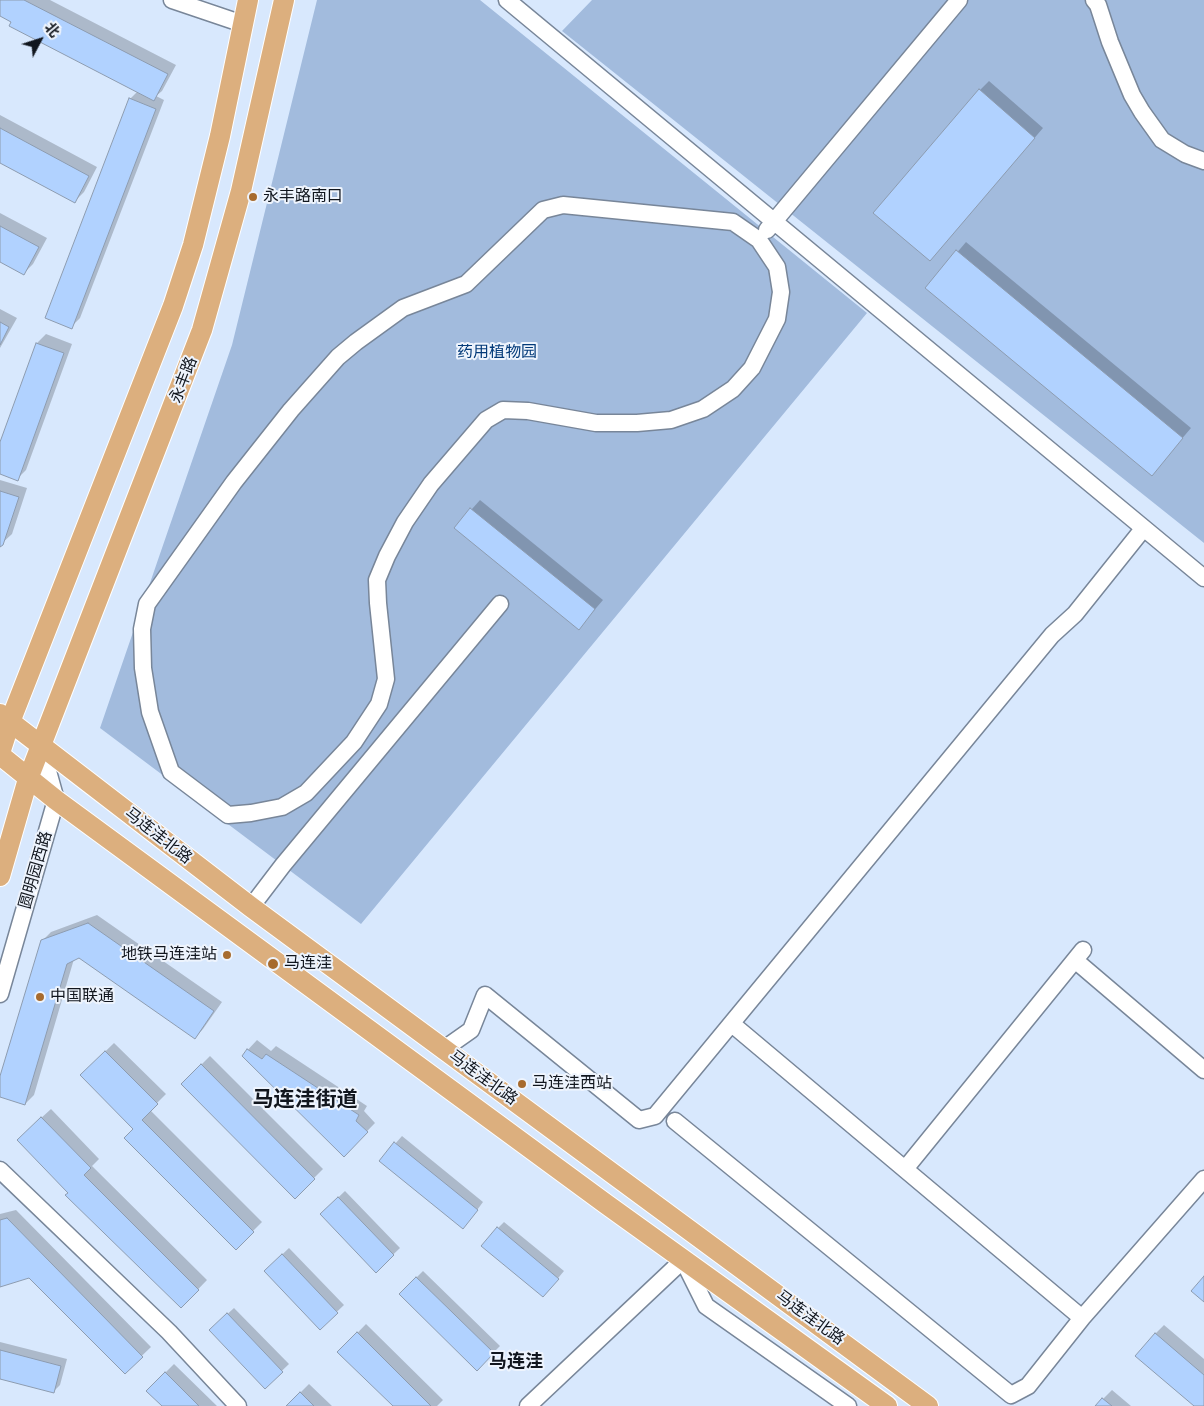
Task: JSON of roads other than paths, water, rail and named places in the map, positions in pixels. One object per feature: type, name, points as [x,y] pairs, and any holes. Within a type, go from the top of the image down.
[{"type":"main road","points":[[0,754],[3,721],[150,365],[190,254],[220,136],[248,0]]},
{"type":"main road","name":"永丰路","points":[[28,779],[202,330],[241,191],[284,0]]},
{"type":"main road","name":"马连洼北路","points":[[3,721],[41,746],[251,907],[928,1406]]},
{"type":"main road","name":"马连洼北路","points":[[0,754],[28,779],[56,800],[683,1260],[887,1406]]},
{"type":"main road","name":"圆明园西路","points":[[0,876],[28,779]]},
{"type":"street","points":[[172,0],[243,24]]},
{"type":"street","points":[[506,0],[1204,578]]},
{"type":"street","points":[[759,240],[959,0]]},
{"type":"street","points":[[1094,0],[1098,5],[1110,42],[1132,95],[1142,112],[1162,140],[1185,154],[1204,161]]},
{"type":"street","points":[[563,205],[733,222],[759,240],[777,267],[781,292],[777,319],[752,368],[733,389],[703,409],[671,420],[637,423],[596,422],[528,411],[503,410],[486,420],[431,484],[405,522],[377,580],[386,679],[379,704],[354,742],[306,793],[282,807],[252,814],[228,815],[171,772],[150,712],[142,668],[142,629],[147,604],[234,482],[291,410],[338,357],[403,308],[466,284],[543,210],[563,205]]},
{"type":"street","points":[[444,1049],[471,1030],[485,995],[639,1120],[655,1116],[1052,634],[1075,614],[1143,529]]},
{"type":"street","points":[[251,907],[283,865],[500,604]]},
{"type":"street","points":[[41,746],[56,800]]},
{"type":"street","name":"圆明园西路","points":[[0,994],[56,800]]},
{"type":"street","points":[[905,1169],[1079,955],[1204,1070]]},
{"type":"street","points":[[732,1024],[1082,1318]]},
{"type":"street","points":[[675,1121],[1011,1395],[1028,1386],[1082,1318],[1204,1179]]},
{"type":"street","points":[[0,1170],[170,1332],[238,1406]]},
{"type":"street","points":[[528,1406],[683,1260]]},
{"type":"street","name":"马连洼北路","points":[[683,1260],[706,1306],[848,1406]]},
{"type":"place","name":"永丰路南口","points":[[253,197]]},
{"type":"place","name":"地铁马连洼站","points":[[227,955]]},
{"type":"place","name":"马连洼","points":[[273,964]]},
{"type":"place","name":"中国联通","points":[[40,997]]},
{"type":"place","name":"马连洼西站","points":[[522,1084]]},
{"type":"district","name":"马连洼街道","points":[[305,1100]]},
{"type":"district","name":"马连洼","points":[[516,1362]]},
{"type":"park label","name":"药用植物园","points":[[497,353]]}]
